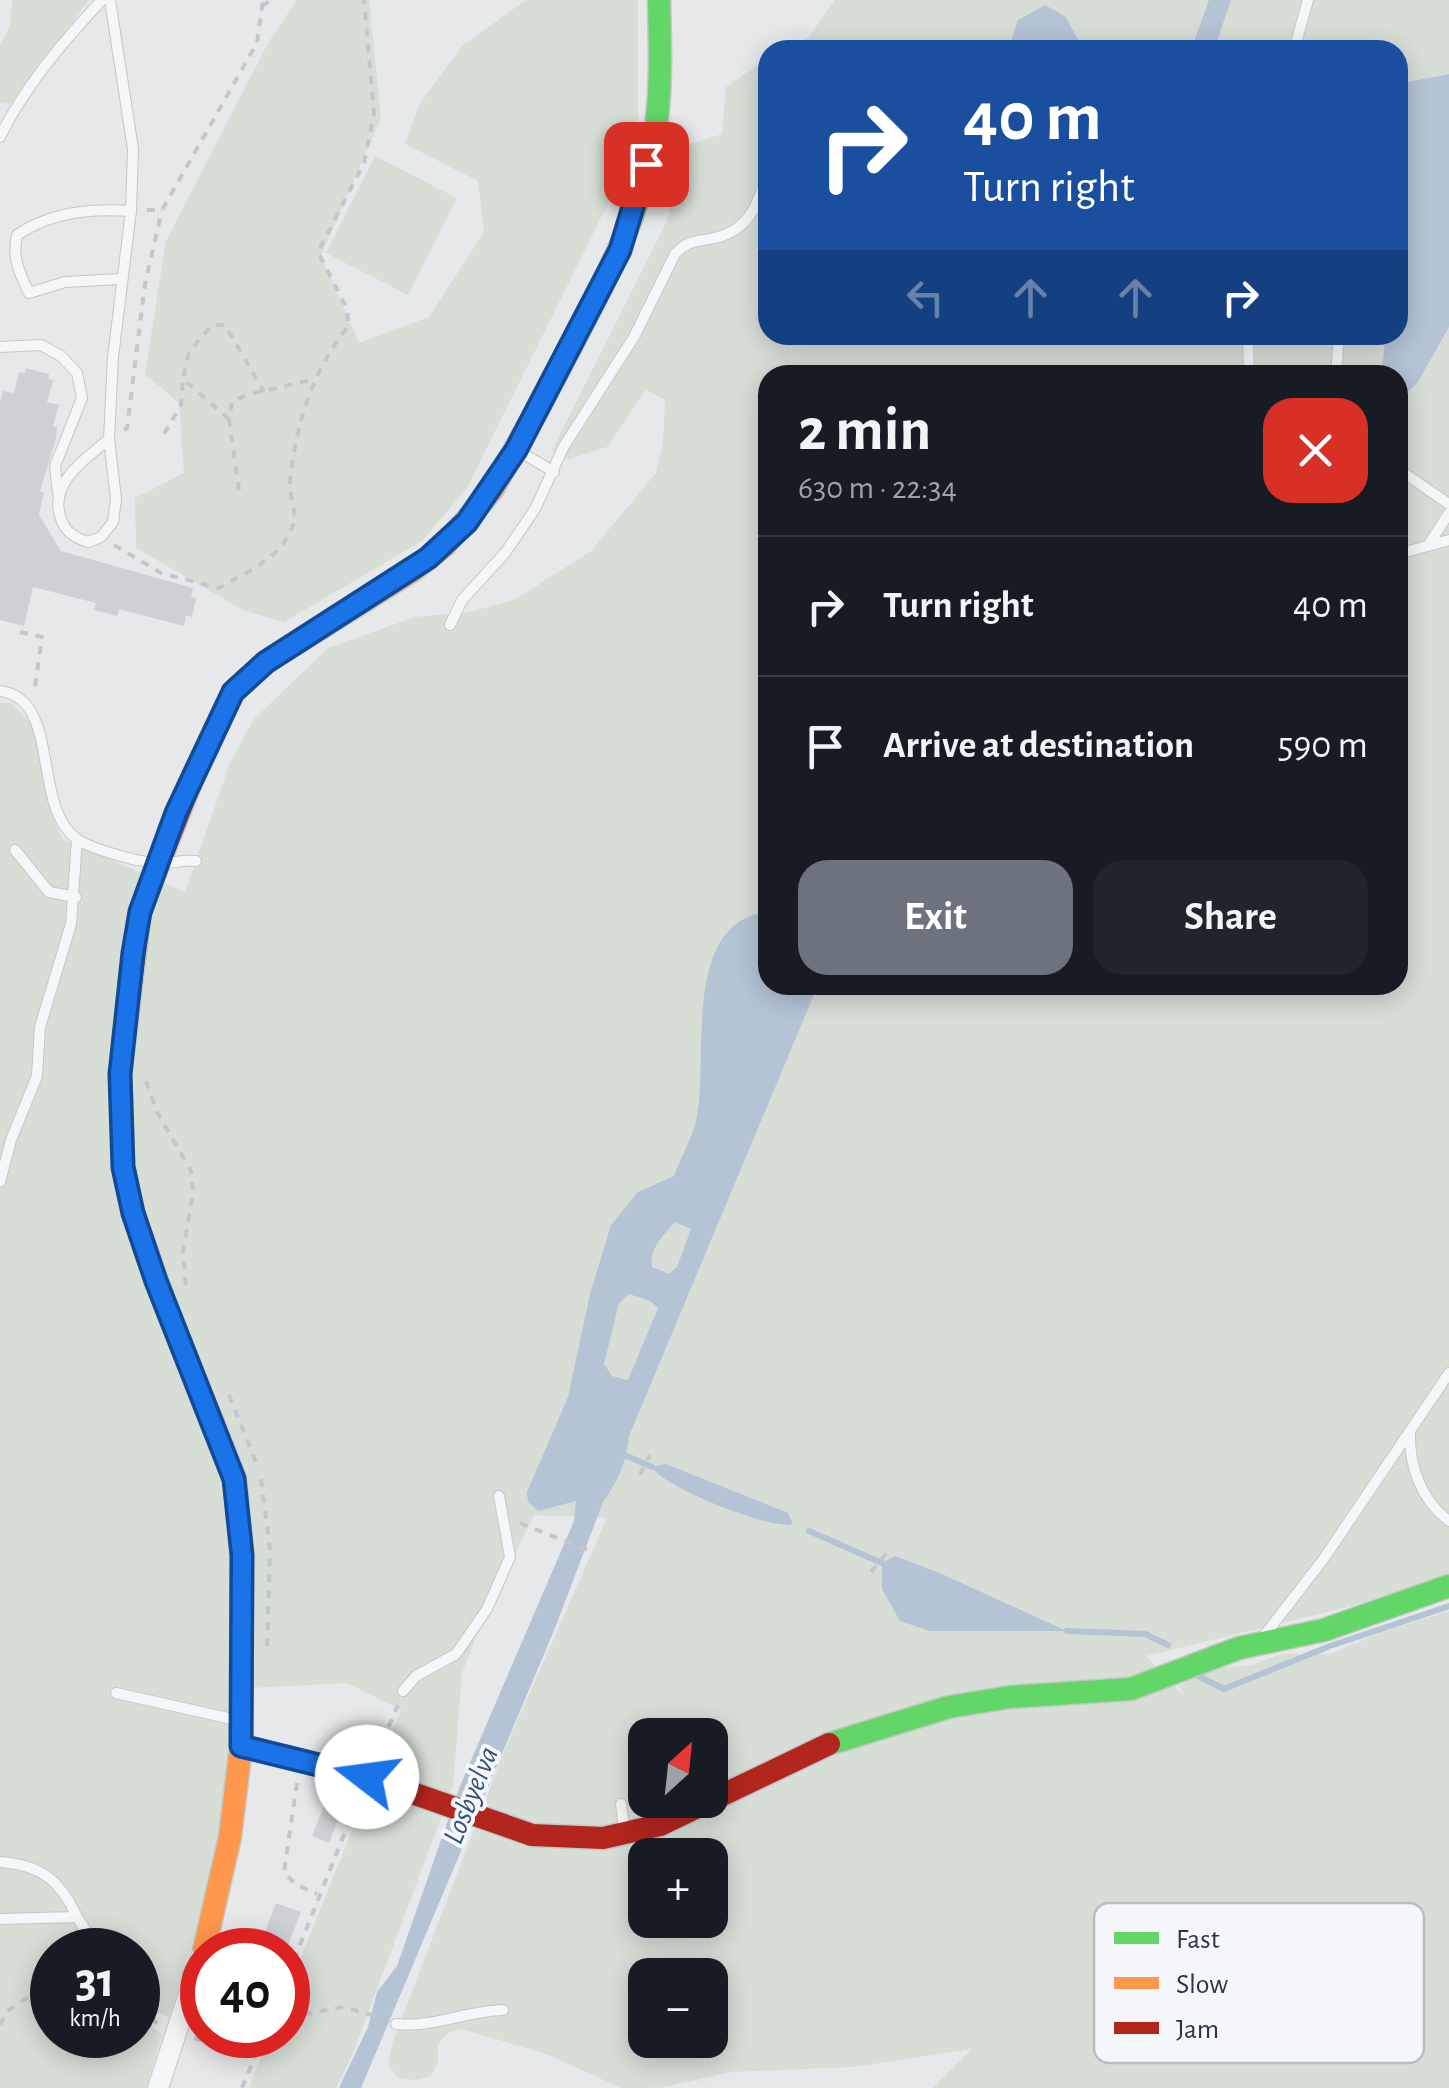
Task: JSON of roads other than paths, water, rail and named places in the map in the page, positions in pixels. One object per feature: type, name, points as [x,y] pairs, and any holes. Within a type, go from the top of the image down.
[{"type":"street","points":[[209,1928],[230,1837],[241,1746],[242,1555],[234,1479],[156,1281],[133,1213],[123,1167],[120,1074],[140,912],[176,813],[233,692],[266,662],[412,571],[445,545],[492,490],[516,450],[620,250],[654,139],[660,66],[658,0]]},
{"type":"street","points":[[241,1746],[367,1777],[532,1834],[559,1838],[625,1834],[660,1825],[790,1760],[950,1707],[1010,1697],[1131,1689],[1257,1644],[1324,1630],[1449,1586]]},
{"type":"street","points":[[158,2088],[180,2022]]},
{"type":"lane","points":[[0,138],[11,114],[75,28],[102,0]]},
{"type":"lane","points":[[0,348],[40,345],[61,356],[77,373],[82,398],[55,466],[58,512],[64,528],[76,539],[88,542],[102,537],[113,522],[116,499],[109,440],[131,211],[133,148],[110,0]]},
{"type":"lane","points":[[1297,40],[1308,0]]},
{"type":"lane","points":[[450,625],[462,600],[514,539],[554,472],[564,446],[634,336],[674,254],[684,244],[724,236],[746,223],[758,195]]},
{"type":"lane","points":[[122,279],[65,282],[29,292],[17,268],[14,250],[18,235],[35,222],[73,212],[131,211]]},
{"type":"lane","points":[[58,494],[68,474],[109,440]]},
{"type":"lane","points":[[516,450],[554,472]]},
{"type":"lane","points":[[1408,476],[1449,504]]},
{"type":"lane","points":[[1429,544],[1449,513]]},
{"type":"lane","points":[[1408,551],[1449,540]]},
{"type":"lane","points":[[0,691],[20,699],[35,714],[50,791],[67,829],[77,839],[158,863],[174,859],[196,861]]},
{"type":"lane","points":[[0,1182],[11,1140],[38,1076],[40,1027],[76,897],[77,839]]},
{"type":"lane","points":[[15,850],[48,892],[76,897]]},
{"type":"lane","points":[[1257,1644],[1315,1570],[1449,1373]]},
{"type":"lane","points":[[1410,1431],[1415,1474],[1427,1498],[1449,1521]]},
{"type":"lane","points":[[403,1691],[416,1676],[456,1654],[487,1609],[510,1556],[498,1496]]},
{"type":"lane","points":[[116,1693],[242,1721]]},
{"type":"lane","points":[[620,1804],[625,1834]]},
{"type":"lane","points":[[0,1862],[35,1867],[53,1878],[84,1928]]},
{"type":"lane","points":[[0,1919],[77,1916]]},
{"type":"lane","points":[[396,2024],[428,2024],[474,2011],[503,2010]]},
{"type":"water","points":[[1209,0],[1231,0],[1217,40],[1195,40]]},
{"type":"water","points":[[1045,5],[1066,17],[1078,40],[1011,40],[1018,20]]},
{"type":"water","points":[[1449,74],[1449,327],[1418,382],[1408,392],[1408,365],[1382,365],[1385,345],[1408,345],[1408,82]]},
{"type":"water","name":"Losbyelva","points":[[758,915],[758,995],[814,995],[629,1436],[621,1470],[603,1502],[555,1628],[361,2088],[339,2088],[368,2027],[377,1992],[397,1966],[460,1786],[574,1521],[576,1501],[538,1511],[528,1502],[527,1492],[568,1397],[590,1294],[611,1225],[638,1192],[674,1176],[693,1131],[699,1100],[704,1001],[709,969],[720,942],[739,922]],"holes":[[[675,1222],[691,1229],[677,1267],[669,1274],[652,1267],[658,1242]],[[629,1294],[658,1308],[628,1380],[612,1376],[604,1364],[619,1303]]]},
{"type":"water","points":[[666,1464],[788,1513],[793,1524],[764,1521],[696,1496],[652,1467]]},
{"type":"water","points":[[895,1556],[1067,1631],[930,1631],[900,1621],[882,1589],[882,1563]]},
{"type":"waterway","points":[[627,1456],[652,1467]]},
{"type":"waterway","points":[[809,1531],[882,1563]]},
{"type":"waterway","points":[[1194,1674],[1224,1689],[1330,1646],[1449,1606]]},
{"type":"waterway","points":[[1067,1631],[1145,1634],[1168,1645]]}]
